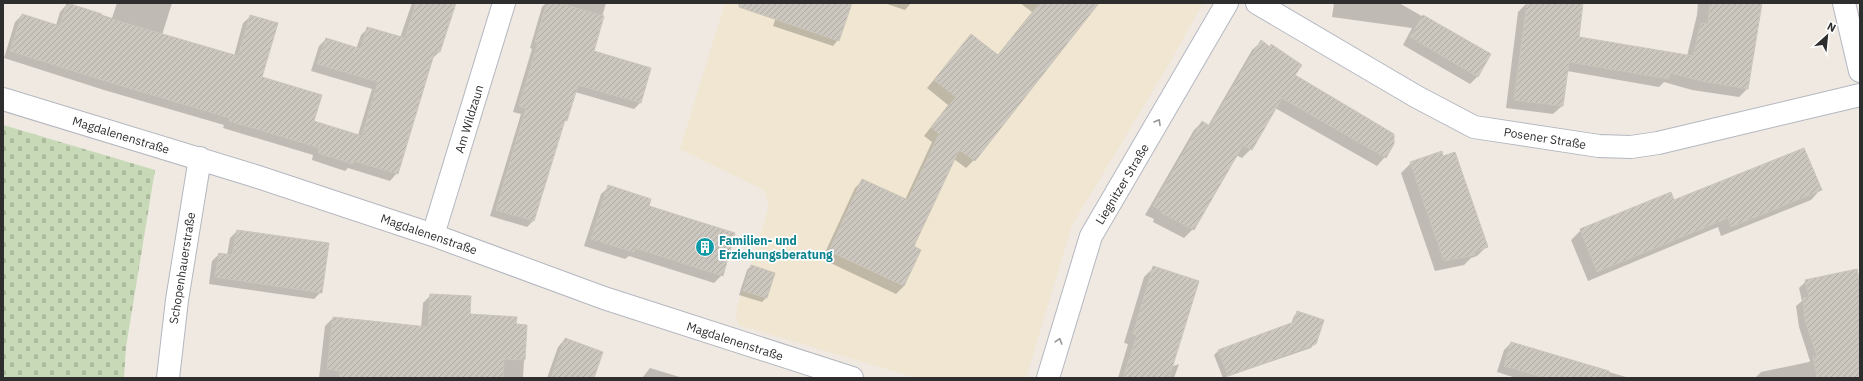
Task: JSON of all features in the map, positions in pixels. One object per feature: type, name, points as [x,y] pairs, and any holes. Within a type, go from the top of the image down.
[{"type":"street","name":"Am Wildzaun","points":[[433,235],[504,3]]},
{"type":"street","name":"Liegnitzer Straße","points":[[1048,378],[1091,236],[1226,3]]},
{"type":"street","name":"Posener Straße","points":[[1258,3],[1417,97],[1474,127],[1599,146],[1631,147],[1658,144],[1860,95]]},
{"type":"street","points":[[1844,3],[1860,71]]},
{"type":"street","name":"Magdalenenstraße","points":[[3,99],[200,158],[433,235],[809,372],[852,378]]},
{"type":"street","name":"Schopenhauerstraße","points":[[168,378],[177,300],[200,158]]},
{"type":"shaded area","points":[[725,3],[1203,3],[1169,64],[1072,225],[1026,378],[916,378],[739,325],[736,314],[737,307],[769,207],[765,191],[680,149]]},
{"type":"green space","points":[[3,125],[155,170],[126,347],[124,378],[3,378]]},
{"type":"building","points":[[67,3],[102,14],[101,16],[238,56],[250,15],[278,23],[262,77],[322,95],[314,121],[362,136],[378,82],[317,64],[326,38],[361,49],[367,27],[405,38],[416,3],[456,3],[440,52],[435,51],[398,174],[354,161],[353,164],[318,153],[320,148],[229,121],[230,118],[10,51],[22,14],[60,26]]},
{"type":"building","points":[[547,3],[560,3],[604,16],[594,51],[651,68],[641,103],[578,85],[567,121],[565,120],[534,221],[496,210],[526,108],[519,106],[538,43],[535,42]]},
{"type":"building","points":[[739,3],[852,3],[839,41],[739,7]]},
{"type":"building","points":[[1040,3],[1099,3],[975,161],[959,150],[914,246],[921,250],[904,286],[829,251],[862,179],[908,200],[939,134],[931,127],[956,97],[934,80],[971,34],[998,55]]},
{"type":"building","points":[[1527,3],[1583,3],[1579,37],[1693,56],[1701,23],[1708,24],[1710,3],[1762,3],[1748,89],[1701,81],[1670,73],[1669,79],[1569,62],[1563,106],[1514,100]]},
{"type":"building","points":[[1423,15],[1491,54],[1478,77],[1410,37]]},
{"type":"building","points":[[1261,40],[1270,47],[1271,44],[1302,65],[1295,75],[1394,134],[1394,144],[1386,158],[1282,98],[1252,150],[1243,145],[1194,230],[1161,213],[1162,211],[1153,206],[1202,121],[1210,126]]},
{"type":"building","points":[[1804,148],[1822,190],[1731,227],[1728,218],[1597,272],[1580,229],[1671,192],[1674,200]]},
{"type":"building","points":[[1442,151],[1443,156],[1455,152],[1488,247],[1474,252],[1475,255],[1444,261],[1410,162]]},
{"type":"building","points":[[608,185],[651,199],[649,206],[735,233],[723,276],[635,248],[634,252],[591,239]]},
{"type":"building","points":[[237,230],[329,243],[322,293],[215,277],[219,253],[232,255]]},
{"type":"building","points":[[751,265],[775,273],[767,298],[743,291]]},
{"type":"building","points":[[1153,266],[1199,281],[1169,378],[1123,378],[1137,335],[1133,334]]},
{"type":"building","points":[[1857,269],[1860,285],[1860,378],[1817,378],[1813,356],[1817,356],[1805,320],[1803,298],[1809,297],[1805,280]]},
{"type":"building","points":[[430,294],[471,296],[470,314],[517,317],[516,324],[527,325],[525,360],[504,359],[503,378],[339,378],[340,371],[327,369],[333,317],[428,327]]},
{"type":"building","points":[[1297,311],[1324,320],[1316,344],[1228,376],[1218,350],[1294,322]]},
{"type":"building","points":[[565,338],[603,352],[594,378],[551,378]]},
{"type":"building","points":[[1511,342],[1609,371],[1609,378],[1546,378],[1504,366]]},
{"type":"place","name":"Familien- und Erziehungsberatung","points":[[705,247]]}]
